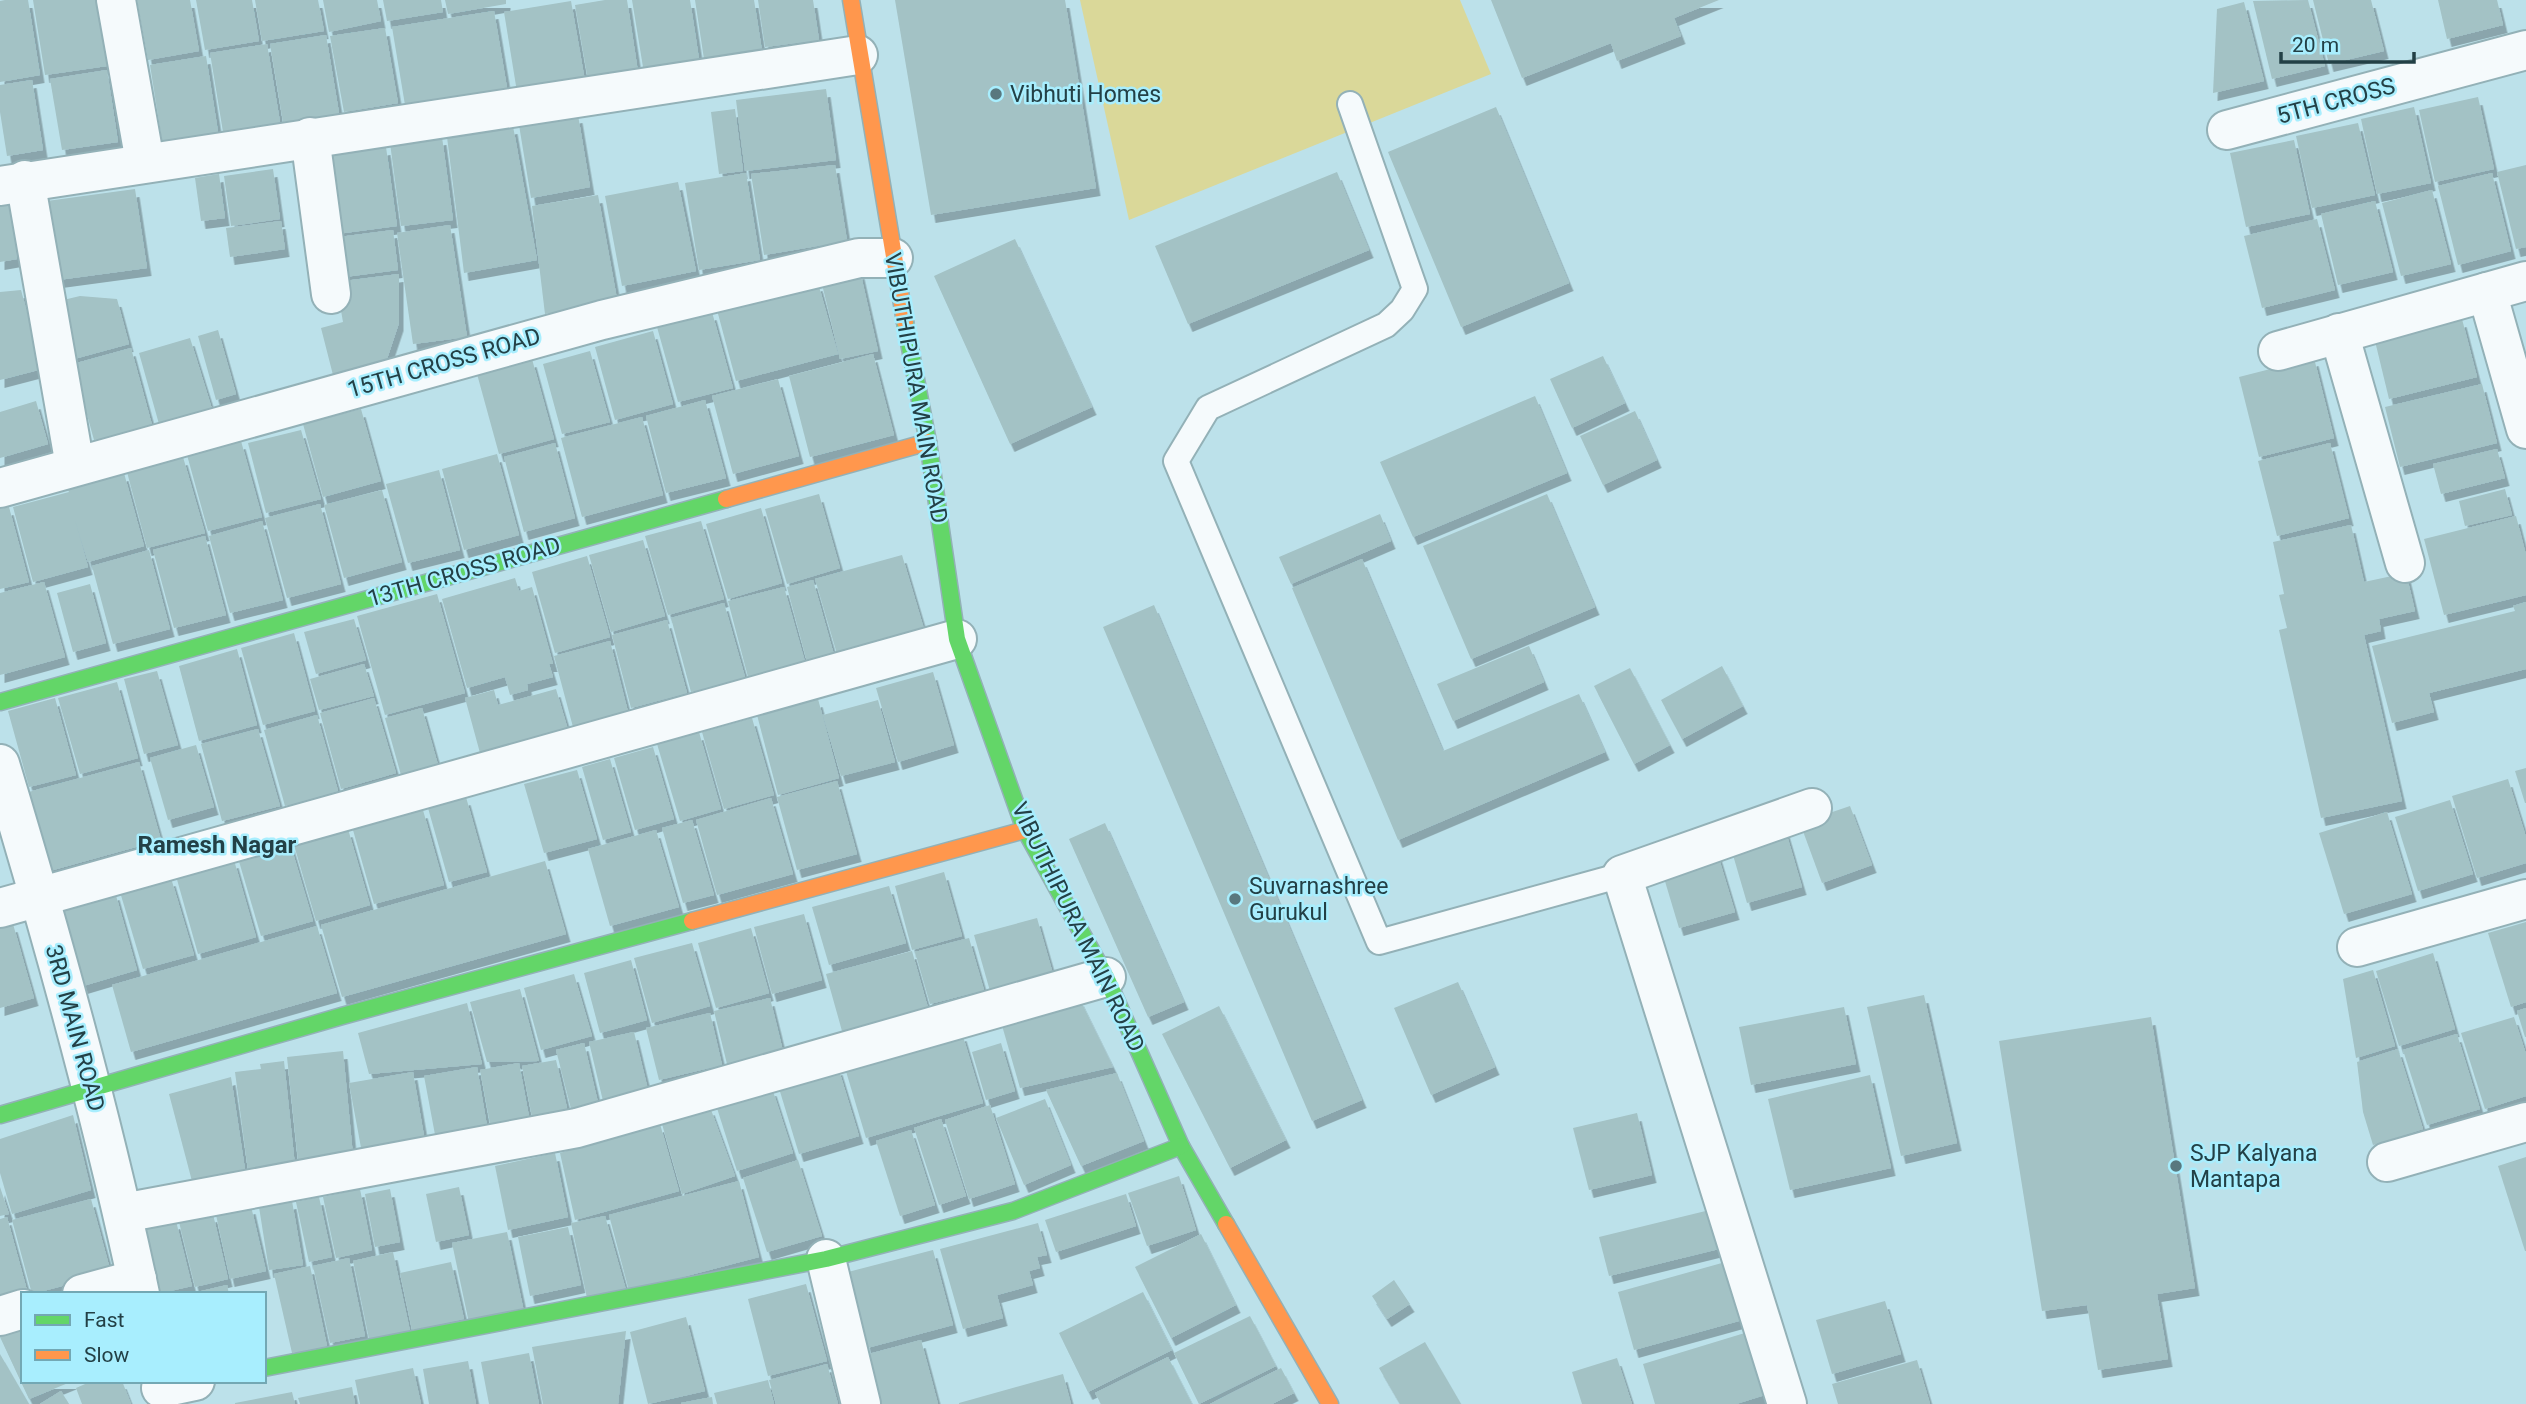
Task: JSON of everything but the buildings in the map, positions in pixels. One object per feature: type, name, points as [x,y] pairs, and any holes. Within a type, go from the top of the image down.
[{"type":"street","points":[[116,0],[145,162]]},
{"type":"street","name":"VIBUTHIPURA MAIN ROAD","points":[[850,0],[893,258],[928,442],[957,639],[1026,830],[1106,977],[1181,1146],[1329,1404]]},
{"type":"street","name":"5TH CROSS","points":[[2227,130],[2526,50]]},
{"type":"street","points":[[75,466],[13,183],[858,55]]},
{"type":"street","points":[[310,137],[331,294]]},
{"type":"street","name":"15TH CROSS ROAD","points":[[0,488],[601,320],[859,258],[893,258]]},
{"type":"street","points":[[2278,351],[2526,281]]},
{"type":"street","points":[[2487,292],[2526,429]]},
{"type":"street","points":[[2339,333],[2405,563]]},
{"type":"street","name":"13TH CROSS ROAD","points":[[0,702],[928,442]]},
{"type":"street","points":[[0,908],[957,639]]},
{"type":"street","name":"3RD MAIN ROAD","points":[[0,764],[40,897],[91,1088],[139,1287]]},
{"type":"street","points":[[1787,1404],[1622,875],[1812,808]]},
{"type":"street","points":[[0,1115],[1026,830]]},
{"type":"street","points":[[2357,947],[2526,899]]},
{"type":"street","points":[[123,1213],[577,1128],[1106,977]]},
{"type":"street","points":[[2387,1162],[2526,1122]]},
{"type":"street","points":[[266,1368],[826,1259],[1013,1211],[1181,1146]]},
{"type":"street","points":[[826,1259],[861,1404]]},
{"type":"street","points":[[98,1292],[139,1287]]},
{"type":"street","points":[[0,1316],[21,1310]]},
{"type":"lane","points":[[1350,104],[1415,289],[1402,310],[1386,325],[1208,408],[1176,461],[1379,942],[1622,875]]},
{"type":"shaded area","points":[[1080,0],[1460,0],[1491,74],[1129,220]]},
{"type":"traffic: fast","points":[[905,322],[928,442],[957,639],[1025,830],[1106,977],[1181,1146],[1226,1224]]},
{"type":"traffic: fast","points":[[0,702],[726,499]]},
{"type":"traffic: fast","points":[[0,1115],[342,1016],[692,921]]},
{"type":"traffic: fast","points":[[266,1368],[826,1259],[1013,1211],[1181,1146]]},
{"type":"traffic: slow","points":[[851,0],[905,322]]},
{"type":"traffic: slow","points":[[726,499],[928,442]]},
{"type":"traffic: slow","points":[[692,921],[1025,830]]},
{"type":"traffic: slow","points":[[1226,1224],[1330,1404]]},
{"type":"place","name":"Vibhuti Homes","points":[[996,94]]},
{"type":"place","name":"Suvarnashree Gurukul","points":[[1235,899]]},
{"type":"place","name":"SJP Kalyana Mantapa","points":[[2176,1166]]},
{"type":"district","name":"Ramesh Nagar","points":[[217,845]]}]
